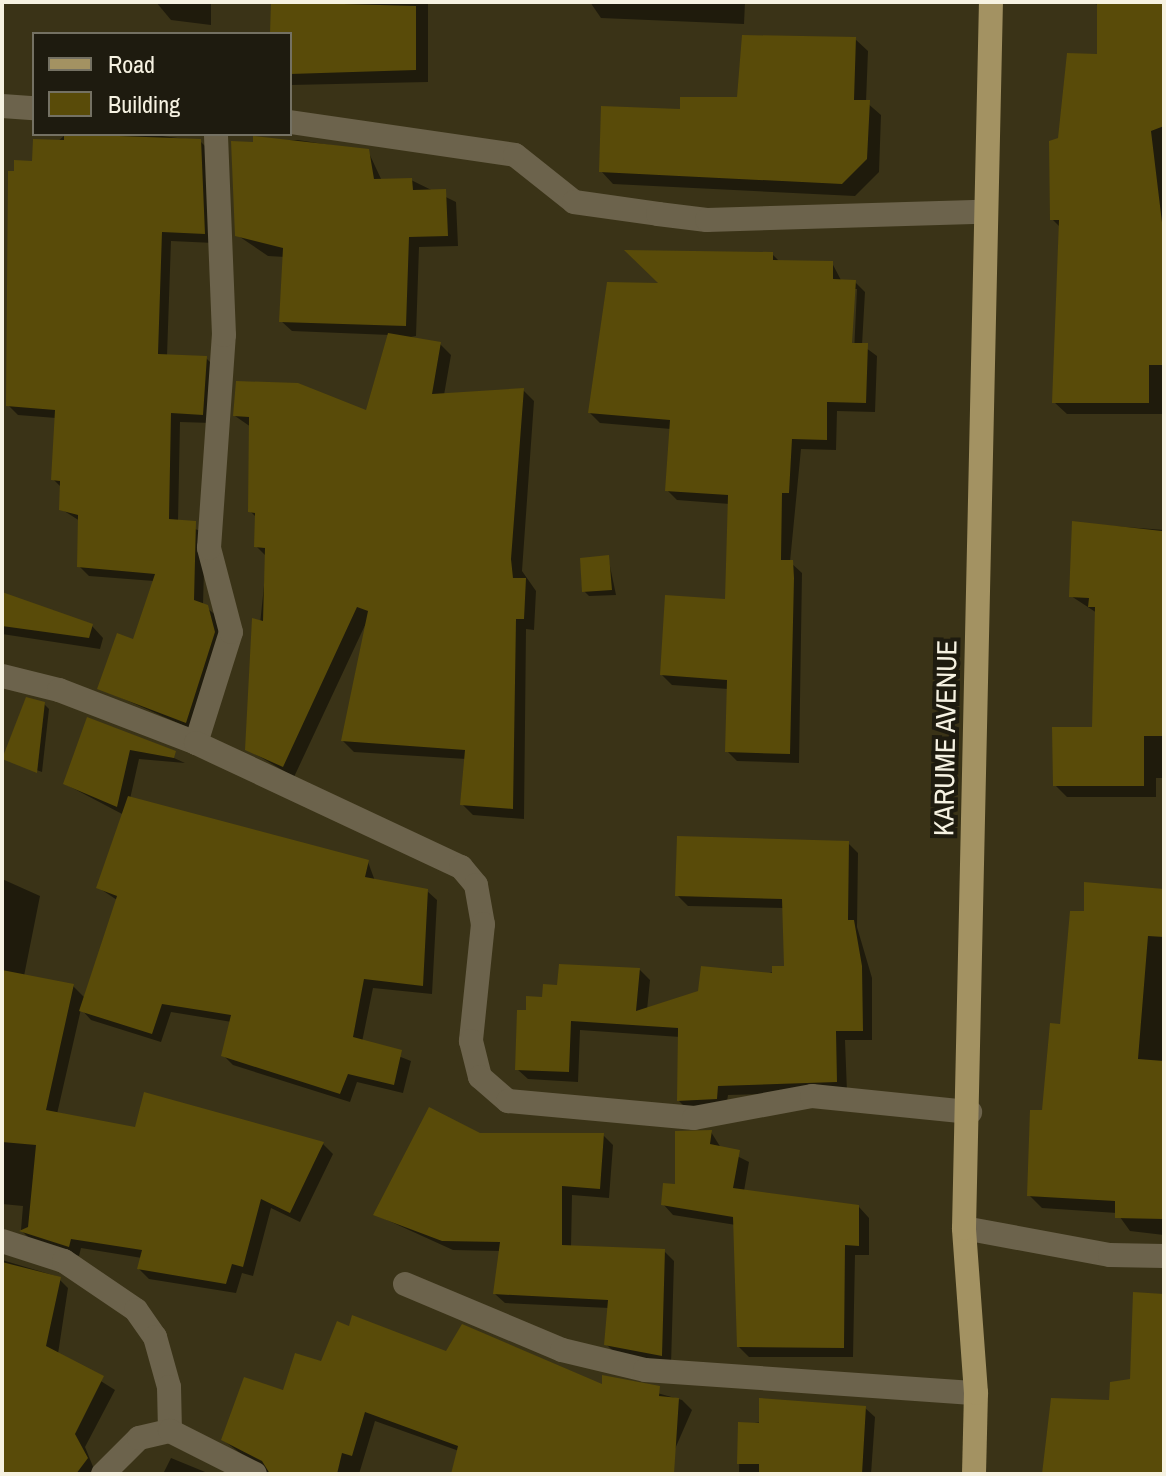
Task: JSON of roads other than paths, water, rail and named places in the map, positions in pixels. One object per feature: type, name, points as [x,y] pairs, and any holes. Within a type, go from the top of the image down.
[{"type":"main road","name":"KARUME AVENUE","points":[[974,1474],[976,1393],[964,1228],[970,1112],[982,212],[991,2]]},
{"type":"street","points":[[2,106],[32,108]]},
{"type":"street","points":[[292,122],[515,155],[574,202],[658,214],[707,220],[982,212]]},
{"type":"street","points":[[196,743],[231,632],[209,548],[224,335],[216,136]]},
{"type":"street","points":[[2,676],[59,690],[196,743],[461,867],[476,885],[483,924],[471,1041],[480,1077],[508,1101],[694,1118],[812,1096],[970,1112]]},
{"type":"street","points":[[964,1228],[1110,1255],[1164,1256]]},
{"type":"street","points":[[2,1241],[64,1261],[136,1310],[155,1337],[169,1387],[170,1431]]},
{"type":"street","points":[[405,1284],[562,1350],[645,1370],[976,1393]]},
{"type":"street","points":[[103,1474],[139,1438],[170,1431],[255,1474]]}]
